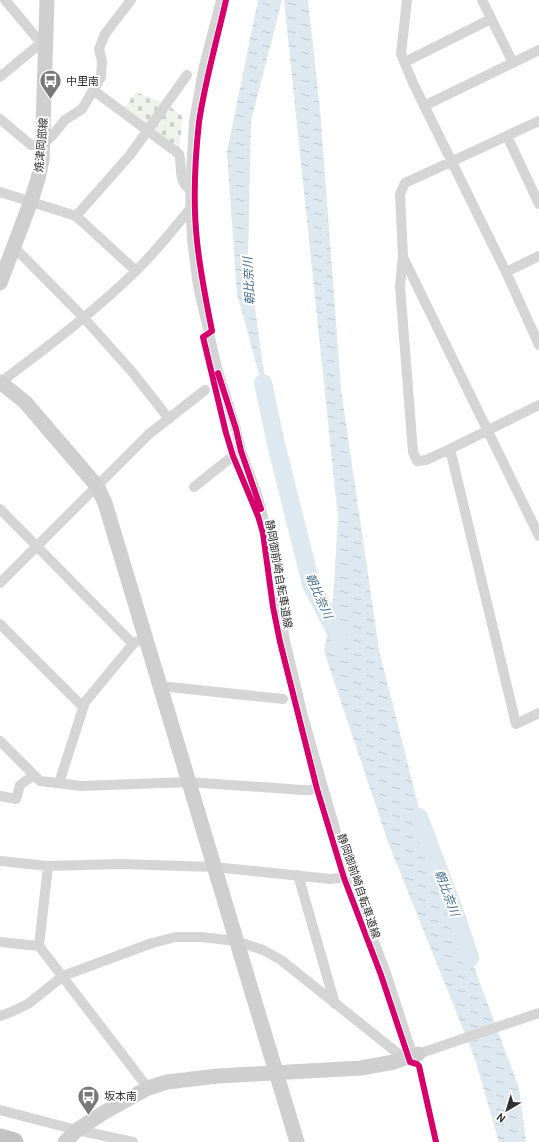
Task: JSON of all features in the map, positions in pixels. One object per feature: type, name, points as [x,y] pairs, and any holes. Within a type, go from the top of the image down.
[{"type":"highway","points":[[0,1138],[14,1142]]},
{"type":"street","points":[[0,77],[44,43],[5,0]]},
{"type":"street","name":"焼津岡部線","points":[[0,283],[14,247],[41,166],[43,144],[44,43],[48,0]]},
{"type":"street","points":[[0,119],[31,144],[43,144],[65,120],[82,109],[101,76],[102,61],[99,49],[105,34],[131,0]]},
{"type":"street","points":[[221,0],[203,70],[194,121],[190,209],[196,271],[216,368],[236,429],[241,451],[263,515],[285,641],[303,716],[349,876],[386,974],[412,1057]]},
{"type":"street","points":[[407,0],[401,48],[401,54],[404,62],[424,106],[506,272],[539,345]]},
{"type":"street","points":[[482,0],[513,63]]},
{"type":"street","points":[[404,62],[491,19]]},
{"type":"street","points":[[424,106],[539,50]]},
{"type":"street","points":[[76,216],[130,155],[187,75]]},
{"type":"street","points":[[93,90],[179,154],[182,180],[184,185],[190,190]]},
{"type":"street","points":[[539,121],[405,183],[400,194],[403,256],[400,286],[413,452],[417,461],[426,460],[450,449],[539,405]]},
{"type":"street","points":[[507,136],[539,204]]},
{"type":"street","points":[[0,192],[76,216],[136,271]]},
{"type":"street","points":[[190,209],[136,271],[84,318],[1,382],[25,402],[97,486],[105,503],[139,641],[160,686],[297,1142]]},
{"type":"street","points":[[14,247],[84,318],[133,373],[169,419]]},
{"type":"street","points":[[403,256],[539,536]]},
{"type":"street","points":[[506,272],[539,256]]},
{"type":"street","points":[[0,583],[149,434],[205,390]]},
{"type":"street","points":[[450,449],[516,724],[539,713]]},
{"type":"street","points":[[194,487],[241,451]]},
{"type":"street","points":[[0,509],[37,547],[139,641]]},
{"type":"street","points":[[0,624],[83,708]]},
{"type":"street","points":[[59,783],[85,702],[139,641]]},
{"type":"street","points":[[160,686],[283,699]]},
{"type":"street","points":[[0,741],[40,781],[82,786],[188,782],[303,790],[323,787]]},
{"type":"street","points":[[0,796],[16,799],[20,785],[34,775]]},
{"type":"street","points":[[0,861],[48,866],[120,864],[214,867],[330,879],[349,876]]},
{"type":"street","points":[[48,866],[39,946],[148,1088]]},
{"type":"street","points":[[298,875],[336,1004]]},
{"type":"street","points":[[0,1016],[28,1004],[63,976],[152,943],[176,937],[200,937],[236,942],[262,950],[281,960],[336,1004],[412,1057]]},
{"type":"street","points":[[0,942],[39,946]]},
{"type":"street","points":[[65,1142],[77,1130],[103,1113],[148,1088],[166,1082],[378,1066],[412,1057],[538,1013]]},
{"type":"street","points":[[0,1110],[77,1130],[133,1142]]},
{"type":"green space","points":[[136,92],[163,103],[147,125],[124,108]]},
{"type":"green space","points":[[169,106],[183,117],[179,150],[152,130]]},
{"type":"water","points":[[258,0],[282,0],[251,121],[248,256],[269,410],[237,294],[227,152]]},
{"type":"water","points":[[284,0],[308,0],[320,109],[341,389],[379,650],[427,840],[519,1088],[526,1142],[499,1142],[475,1059],[388,842],[324,651],[333,600],[338,518]]},
{"type":"waterway","name":"朝比奈川","points":[[263,383],[276,444],[311,584],[340,640]]},
{"type":"waterway","name":"朝比奈川","points":[[419,817],[458,921],[470,958]]},
{"type":"cycle path","name":"静岡御前崎自転車道線","points":[[226,0],[204,91],[196,151],[195,197],[197,241],[201,275],[212,331],[203,337],[233,456],[258,516],[263,533],[273,607],[280,642],[317,789],[344,878],[381,975],[410,1062],[419,1066],[436,1142]]},
{"type":"cycle path","points":[[218,373],[236,429],[241,451],[261,509]]},
{"type":"place","name":"中里南","points":[[50,100]]},
{"type":"place","name":"坂本南","points":[[88,1116]]}]
